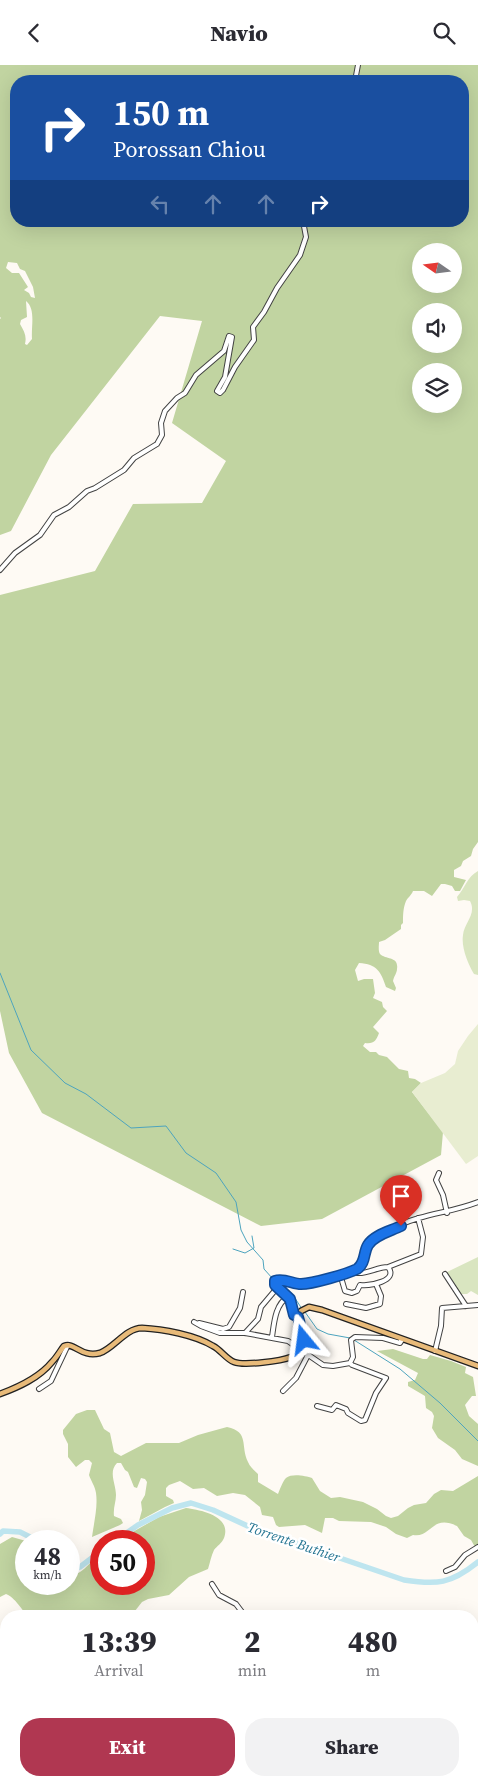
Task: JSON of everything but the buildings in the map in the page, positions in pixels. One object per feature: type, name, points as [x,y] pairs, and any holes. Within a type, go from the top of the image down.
[{"type":"main road","points":[[0,1394],[16,1388],[42,1372],[64,1346],[68,1345],[84,1354],[103,1352],[132,1331],[142,1328],[198,1339],[214,1346],[232,1361],[240,1363],[285,1359],[300,1349],[304,1340],[298,1317],[304,1309],[313,1307],[478,1366]]},
{"type":"street","points":[[0,571],[15,553],[40,535],[54,515],[72,504],[87,491],[95,489],[124,470],[134,458],[156,444],[162,435],[161,423],[165,411],[177,398],[185,393],[196,375],[224,351],[229,336],[232,337],[228,365],[225,377],[218,391],[220,393],[223,391],[235,367],[254,340],[253,327],[300,255],[306,237],[304,227]]},
{"type":"street","points":[[439,1173],[436,1181],[443,1195],[447,1213]]},
{"type":"street","points":[[298,1317],[294,1315],[292,1302],[274,1284],[277,1279],[306,1284],[355,1270],[362,1264],[367,1247],[371,1241],[383,1234],[419,1218],[447,1213],[478,1202]]},
{"type":"street","points":[[355,1270],[357,1273],[362,1274],[377,1267],[388,1267],[421,1254],[424,1237],[419,1218]]},
{"type":"street","points":[[340,1274],[345,1291],[352,1293],[357,1291],[360,1285],[376,1283],[389,1278],[391,1270],[388,1267]]},
{"type":"street","points":[[445,1274],[466,1306]]},
{"type":"street","points":[[346,1304],[366,1308],[380,1304],[381,1296],[376,1283]]},
{"type":"street","points":[[245,1333],[258,1319],[262,1307],[277,1288]]},
{"type":"street","points":[[243,1292],[240,1308],[229,1327],[223,1329],[194,1322],[217,1333],[245,1333],[288,1341],[320,1363],[329,1366],[350,1363],[386,1378],[376,1393],[365,1419],[361,1421],[348,1413],[346,1409],[336,1405],[332,1410],[317,1406]]},
{"type":"street","points":[[272,1337],[279,1307],[282,1300],[288,1297]]},
{"type":"street","points":[[435,1351],[441,1326],[442,1308],[478,1305]]},
{"type":"street","points":[[350,1363],[353,1359],[352,1339],[382,1338],[400,1343],[402,1340]]},
{"type":"street","points":[[39,1389],[51,1381],[68,1345]]},
{"type":"street","points":[[283,1391],[296,1378],[308,1355]]},
{"type":"street","points":[[446,1571],[455,1567],[465,1555],[478,1547]]},
{"type":"street","points":[[212,1584],[219,1595],[236,1604],[240,1610]]},
{"type":"green space","points":[[0,65],[478,65],[478,842],[471,856],[454,870],[454,877],[466,880],[460,891],[455,891],[452,886],[441,884],[432,896],[424,891],[413,891],[405,904],[401,929],[379,942],[380,954],[394,960],[397,965],[397,972],[393,981],[396,988],[395,991],[386,987],[380,973],[374,967],[359,963],[355,970],[358,981],[373,979],[375,993],[373,998],[382,1002],[383,1007],[387,1011],[373,1027],[379,1033],[376,1040],[371,1043],[365,1043],[363,1046],[370,1052],[376,1052],[387,1057],[399,1069],[408,1071],[409,1078],[421,1083],[412,1092],[443,1132],[441,1155],[322,1219],[261,1226],[42,1113],[9,1053],[0,1011],[0,595],[95,571],[133,504],[202,503],[226,461],[172,423],[202,321],[160,316],[51,455],[11,531],[0,535]],"holes":[[[8,262],[17,263],[20,269],[25,271],[33,287],[35,298],[31,297],[24,290],[28,287],[19,273],[12,273],[6,268]],[[26,301],[29,304],[32,318],[32,339],[27,345],[25,344],[24,331],[20,324],[21,320],[27,317]]]},
{"type":"green space","points":[[478,871],[478,975],[474,974],[472,970],[463,945],[464,931],[472,906],[470,901],[458,901],[457,897],[469,879]]},
{"type":"green space","points":[[478,1024],[478,1156],[466,1164],[412,1092],[421,1083],[445,1073],[455,1064],[458,1051]]},
{"type":"green space","points":[[478,1257],[478,1295],[471,1291],[467,1294],[459,1294],[447,1272]]},
{"type":"green space","points":[[393,1349],[423,1359],[427,1359],[430,1355],[466,1367],[465,1373],[473,1377],[476,1396],[472,1396],[465,1405],[469,1416],[478,1424],[478,1466],[462,1459],[455,1450],[438,1438],[432,1428],[434,1416],[426,1408],[425,1396],[408,1386],[408,1382],[415,1380],[418,1373],[377,1351]]},
{"type":"green space","points":[[87,1410],[95,1410],[104,1429],[110,1433],[114,1452],[121,1456],[146,1443],[179,1443],[198,1435],[227,1427],[234,1429],[242,1436],[246,1456],[250,1466],[258,1474],[258,1482],[278,1494],[286,1478],[289,1476],[306,1476],[312,1478],[320,1491],[331,1498],[340,1497],[363,1502],[391,1518],[398,1516],[414,1505],[426,1503],[434,1494],[441,1490],[453,1491],[478,1476],[478,1545],[475,1547],[471,1540],[464,1536],[457,1526],[448,1523],[437,1524],[424,1533],[407,1538],[396,1534],[386,1527],[371,1522],[339,1521],[333,1518],[325,1518],[322,1533],[305,1525],[279,1527],[276,1525],[273,1517],[262,1515],[260,1507],[245,1495],[233,1493],[217,1496],[204,1488],[193,1489],[180,1481],[166,1488],[166,1496],[173,1500],[174,1503],[139,1521],[142,1510],[141,1502],[145,1495],[147,1482],[141,1478],[137,1488],[134,1487],[128,1472],[121,1463],[117,1463],[113,1470],[116,1491],[114,1516],[121,1519],[123,1523],[108,1530],[93,1530],[96,1498],[89,1475],[92,1463],[89,1460],[85,1460],[76,1467],[68,1457],[68,1444],[63,1434],[63,1430],[76,1414]]},
{"type":"green space","points":[[186,1508],[214,1515],[224,1524],[225,1530],[224,1538],[214,1550],[208,1569],[189,1577],[169,1595],[142,1602],[136,1610],[23,1610],[10,1596],[6,1594],[0,1597],[0,1544],[12,1537],[15,1538],[15,1595],[80,1595],[80,1572],[90,1563],[90,1595],[155,1595],[155,1530],[136,1530],[159,1517]]},
{"type":"waterway","points":[[0,973],[31,1050],[65,1083],[86,1094],[131,1128],[166,1126],[186,1153],[216,1173],[236,1202],[241,1230],[247,1242],[263,1260],[264,1269],[273,1279]]},
{"type":"waterway","points":[[233,1249],[245,1253],[254,1248],[252,1236]]},
{"type":"waterway","points":[[277,1283],[293,1295],[302,1309]]},
{"type":"waterway","points":[[305,1312],[317,1329],[328,1334],[350,1338]]},
{"type":"waterway","points":[[354,1340],[400,1369],[440,1403],[478,1441]]},
{"type":"waterway","name":"Torrente Buthier","points":[[131,1530],[172,1508],[191,1503],[213,1510],[252,1528],[404,1580],[443,1581],[460,1575],[478,1562]]},
{"type":"waterway","name":"Torrente Buthier","points":[[0,1534],[3,1531],[15,1532]]},
{"type":"waterway","name":"Torrente Buthier","points":[[80,1567],[90,1559]]},
{"type":"route","points":[[304,1340],[298,1317],[294,1315],[292,1302],[277,1288],[274,1284],[275,1281],[280,1279],[300,1284],[309,1283],[355,1270],[362,1264],[368,1244],[371,1241],[401,1226]]}]
